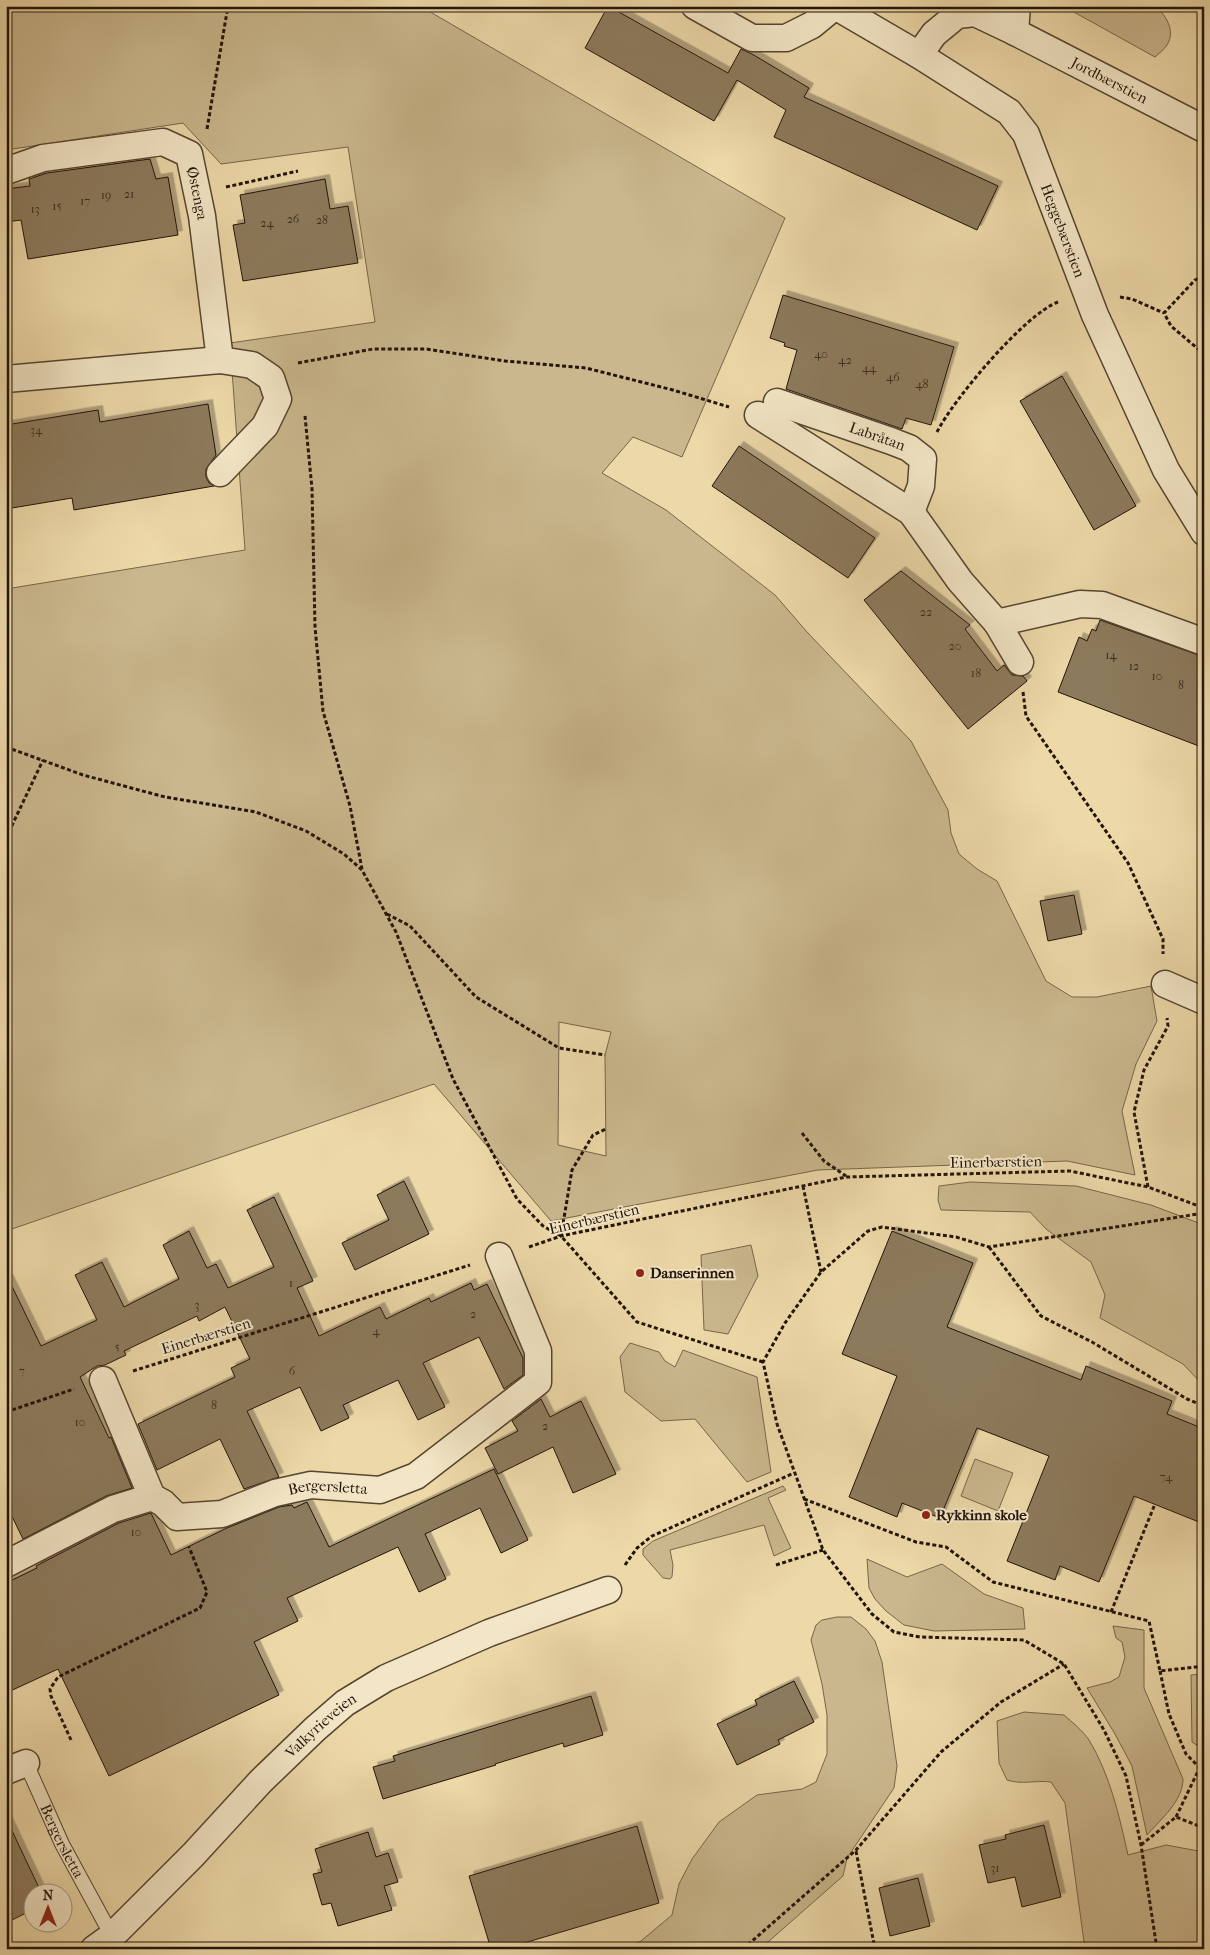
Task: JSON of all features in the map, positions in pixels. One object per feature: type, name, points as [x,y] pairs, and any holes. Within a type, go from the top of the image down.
[{"type":"street","name":"Heggebærstien","points":[[695,6],[752,38],[786,38],[812,25],[835,6],[919,55],[1009,112],[1026,134],[1087,295],[1166,470],[1204,532]]},
{"type":"street","name":"Jordbærstien","points":[[919,55],[934,34],[958,15],[973,10],[1016,19],[1204,129]]},
{"type":"street","name":"Østenga","points":[[6,171],[43,158],[163,142],[189,154],[202,216],[220,360]]},
{"type":"street","points":[[6,380],[220,360],[252,365],[271,378],[278,399],[265,426],[220,473]]},
{"type":"street","points":[[768,409],[911,512],[960,581],[997,623],[1020,662]]},
{"type":"street","name":"Labråtan","points":[[768,409],[891,440],[909,448],[923,459],[921,486],[911,512]]},
{"type":"street","points":[[997,623],[1080,604],[1102,605],[1201,639]]},
{"type":"street","points":[[1165,984],[1204,1001]]},
{"type":"street","name":"Bergersletta","points":[[177,1517],[222,1514],[276,1493],[311,1485],[380,1490],[416,1476],[538,1382],[538,1351],[499,1256]]},
{"type":"street","points":[[103,1380],[152,1497],[164,1503],[177,1517]]},
{"type":"street","points":[[6,1564],[112,1509],[152,1497]]},
{"type":"street","name":"Valkyrieveien","points":[[103,1942],[193,1855],[261,1781],[345,1703],[386,1678],[489,1633],[608,1590]]},
{"type":"lane","name":"Bergersletta","points":[[16,1767],[62,1844],[103,1942]]},
{"type":"path","points":[[189,154],[206,133],[228,6]]},
{"type":"path","points":[[198,193],[298,171]]},
{"type":"path","points":[[1164,313],[1195,280],[1204,276]]},
{"type":"path","points":[[923,459],[940,426],[982,369],[1031,318],[1054,304],[1087,295],[1111,295],[1132,299],[1164,313],[1171,326],[1204,354]]},
{"type":"path","points":[[252,365],[301,362],[373,348],[426,349],[505,361],[586,368],[673,390],[768,409]]},
{"type":"path","points":[[301,362],[302,372]]},
{"type":"path","points":[[305,411],[312,489],[315,627],[323,711],[350,806],[362,870]]},
{"type":"path","points":[[1020,662],[1026,716],[1128,863],[1163,939],[1168,1026],[1144,1070],[1134,1112],[1148,1188]]},
{"type":"path","points":[[6,747],[83,775],[165,797],[256,812],[306,831],[344,854],[362,870],[387,914],[396,932],[453,1079],[517,1199],[543,1226],[561,1236],[637,1322],[763,1362]]},
{"type":"path","points":[[6,838],[43,760]]},
{"type":"path","points":[[387,914],[410,926],[476,997],[560,1048],[605,1055]]},
{"type":"path","points":[[561,1236],[572,1170],[593,1135],[606,1129]]},
{"type":"path","points":[[802,1132],[824,1161],[846,1177]]},
{"type":"path","name":"Einerbærstien","points":[[6,1412],[561,1236],[846,1177],[1070,1171],[1148,1188],[1204,1208]]},
{"type":"path","points":[[804,1186],[821,1272]]},
{"type":"path","points":[[1157,1949],[1141,1845],[1126,1776],[1104,1730],[1064,1664],[1024,1640],[920,1637],[894,1632],[872,1614],[823,1550],[777,1424],[763,1362],[785,1323],[821,1272],[868,1231],[882,1227],[956,1237],[989,1248],[1204,1214]]},
{"type":"path","points":[[989,1248],[1041,1316],[1092,1342],[1187,1400],[1204,1406]]},
{"type":"path","points":[[608,1590],[637,1548],[652,1536],[794,1473]]},
{"type":"path","points":[[804,1499],[916,1542],[946,1547],[993,1582],[1149,1621],[1169,1714],[1186,1754],[1204,1772]]},
{"type":"path","points":[[1111,1612],[1155,1504]]},
{"type":"path","points":[[71,1740],[51,1696],[50,1689],[58,1677],[200,1608],[204,1601],[207,1592],[177,1517]]},
{"type":"path","points":[[776,1565],[823,1550]]},
{"type":"path","points":[[743,1949],[856,1850],[941,1752],[1001,1702],[1064,1664]]},
{"type":"path","points":[[1160,1671],[1204,1666]]},
{"type":"path","points":[[1141,1845],[1176,1817],[1200,1767]]},
{"type":"path","points":[[1176,1817],[1204,1828]]},
{"type":"path","points":[[856,1850],[875,1949]]},
{"type":"shaded area","points":[[6,6],[420,6],[785,218],[682,457],[633,437],[602,473],[666,510],[775,595],[807,632],[911,741],[948,810],[951,833],[959,854],[977,869],[997,881],[1046,981],[1072,997],[1097,997],[1151,986],[1157,1021],[1136,1064],[1122,1111],[1135,1175],[1067,1161],[818,1170],[551,1221],[434,1084],[6,1231],[6,589],[245,550],[230,343],[375,322],[348,147],[221,164],[183,123],[6,150]],"holes":[[[559,1022],[611,1032],[605,1055],[606,1156],[558,1145]]]},
{"type":"shaded area","points":[[1063,6],[1155,6],[1166,19],[1170,29],[1170,40],[1155,57]]},
{"type":"shaded area","points":[[970,1182],[1076,1186],[1151,1205],[1204,1225],[1204,1386],[1183,1364],[1100,1318],[1105,1295],[1091,1262],[1046,1229],[1030,1212],[941,1210],[938,1200],[939,1186]]},
{"type":"shaded area","points":[[751,1245],[758,1276],[728,1334],[704,1330],[701,1255]]},
{"type":"shaded area","points":[[630,1343],[659,1352],[665,1361],[675,1367],[683,1350],[757,1377],[771,1472],[747,1482],[695,1419],[661,1421],[625,1392],[620,1357]]},
{"type":"shaded area","points":[[975,1459],[1013,1473],[998,1511],[961,1496]]},
{"type":"shaded area","points":[[783,1486],[786,1490],[768,1498],[791,1548],[774,1556],[764,1525],[670,1550],[673,1565],[672,1577],[670,1579],[663,1578],[643,1555],[643,1549],[653,1541]]},
{"type":"shaded area","points":[[867,1559],[907,1577],[942,1564],[984,1594],[1023,1608],[1025,1629],[934,1631],[904,1625],[886,1611],[875,1599],[869,1588]]},
{"type":"shaded area","points":[[851,1617],[866,1629],[875,1641],[882,1662],[897,1766],[894,1788],[847,1858],[843,1876],[760,1949],[622,1949],[641,1941],[672,1915],[679,1884],[692,1859],[719,1822],[757,1795],[802,1789],[816,1782],[827,1754],[827,1715],[822,1684],[811,1640],[816,1625],[822,1620]]},
{"type":"shaded area","points":[[1113,1626],[1144,1630],[1144,1688],[1183,1779],[1182,1787],[1175,1802],[1147,1835],[1132,1766],[1087,1688],[1110,1682],[1119,1677],[1125,1657],[1122,1642],[1116,1638]]},
{"type":"shaded area","points":[[1204,1674],[1204,1750],[1192,1742],[1191,1675]]},
{"type":"shaded area","points":[[1024,1712],[1064,1715],[1089,1740],[1108,1781],[1128,1855],[1166,1845],[1204,1852],[1204,1949],[1085,1949],[1065,1803],[1051,1782],[1007,1780],[999,1763],[997,1721]]},
{"type":"building","points":[[608,6],[728,73],[741,49],[752,54],[809,88],[804,97],[998,186],[977,230],[774,137],[786,110],[737,80],[714,121],[585,48]]},
{"type":"building","points":[[150,159],[156,179],[168,177],[178,235],[28,259],[21,220],[6,222],[6,189],[30,186],[29,179],[47,173]]},
{"type":"building","points":[[325,179],[330,209],[348,206],[358,263],[243,281],[233,225],[245,223],[240,195]]},
{"type":"building","points":[[783,295],[954,347],[931,425],[906,418],[902,429],[786,389],[797,350],[784,346],[785,343],[770,338]]},
{"type":"building","points":[[1062,376],[1136,506],[1094,530],[1020,401]]},
{"type":"building","points":[[208,404],[216,455],[206,469],[206,477],[209,483],[214,486],[74,510],[72,498],[6,509],[6,425],[98,410],[100,422]]},
{"type":"building","points":[[739,446],[875,538],[848,578],[712,486]]},
{"type":"building","points":[[901,571],[970,625],[965,629],[997,671],[1004,665],[1012,675],[1023,676],[1027,681],[968,729],[864,600]]},
{"type":"building","points":[[1100,620],[1204,657],[1204,748],[1058,692],[1079,637],[1087,641],[1092,629],[1096,631]]},
{"type":"building","points":[[1074,895],[1082,934],[1048,941],[1040,901]]},
{"type":"building","points":[[404,1181],[429,1234],[355,1270],[342,1243],[389,1220],[377,1195]]},
{"type":"building","points":[[274,1197],[313,1281],[297,1288],[319,1336],[380,1307],[386,1319],[429,1298],[431,1302],[471,1283],[474,1290],[487,1284],[523,1358],[523,1375],[504,1389],[479,1337],[423,1363],[445,1407],[418,1420],[398,1380],[343,1405],[349,1418],[321,1431],[300,1387],[247,1411],[279,1477],[244,1489],[220,1439],[157,1470],[138,1424],[235,1377],[231,1368],[250,1359],[225,1307],[199,1321],[197,1316],[124,1351],[126,1355],[105,1365],[97,1366],[80,1377],[109,1438],[111,1437],[132,1488],[106,1496],[23,1539],[6,1504],[6,1274],[41,1346],[97,1320],[75,1275],[102,1262],[124,1307],[179,1279],[163,1245],[189,1231],[207,1268],[216,1264],[228,1288],[274,1267],[247,1210]]},
{"type":"building","points":[[892,1231],[973,1263],[947,1327],[1081,1380],[1086,1366],[1172,1401],[1167,1414],[1204,1429],[1204,1524],[1134,1496],[1099,1582],[1060,1566],[1055,1580],[1007,1561],[1049,1456],[977,1428],[940,1518],[902,1503],[897,1517],[849,1497],[897,1376],[842,1354]]},
{"type":"building","points":[[541,1399],[550,1417],[581,1401],[616,1474],[573,1493],[553,1447],[498,1474],[485,1448],[518,1431],[512,1421]]},
{"type":"building","points":[[494,1469],[528,1540],[501,1553],[480,1508],[425,1534],[446,1579],[419,1592],[398,1547],[287,1598],[298,1621],[254,1642],[279,1695],[109,1776],[58,1669],[6,1693],[6,1583],[119,1523],[151,1513],[171,1555],[227,1528],[279,1507],[292,1505],[294,1508],[307,1502],[329,1547]]},
{"type":"building","points":[[794,1681],[814,1722],[778,1740],[780,1744],[737,1765],[717,1724],[757,1705],[755,1700]]},
{"type":"building","points":[[591,1696],[603,1735],[564,1747],[563,1743],[383,1799],[373,1767],[395,1761],[393,1756]]},
{"type":"building","points":[[6,1818],[36,1882],[22,1882],[22,1915],[6,1923]]},
{"type":"building","points":[[1044,1825],[1061,1897],[1022,1907],[1015,1877],[988,1883],[979,1845],[1006,1839],[1005,1835]]},
{"type":"building","points":[[637,1826],[659,1903],[504,1949],[491,1949],[469,1876]]},
{"type":"building","points":[[368,1832],[376,1857],[388,1853],[398,1882],[384,1886],[392,1910],[338,1926],[331,1903],[322,1905],[313,1874],[322,1872],[315,1849]]},
{"type":"building","points":[[918,1878],[930,1926],[890,1936],[879,1888]]},
{"type":"place","name":"Danserinnen","points":[[640,1273]]},
{"type":"place","name":"Rykkinn skole","points":[[926,1515]]}]
